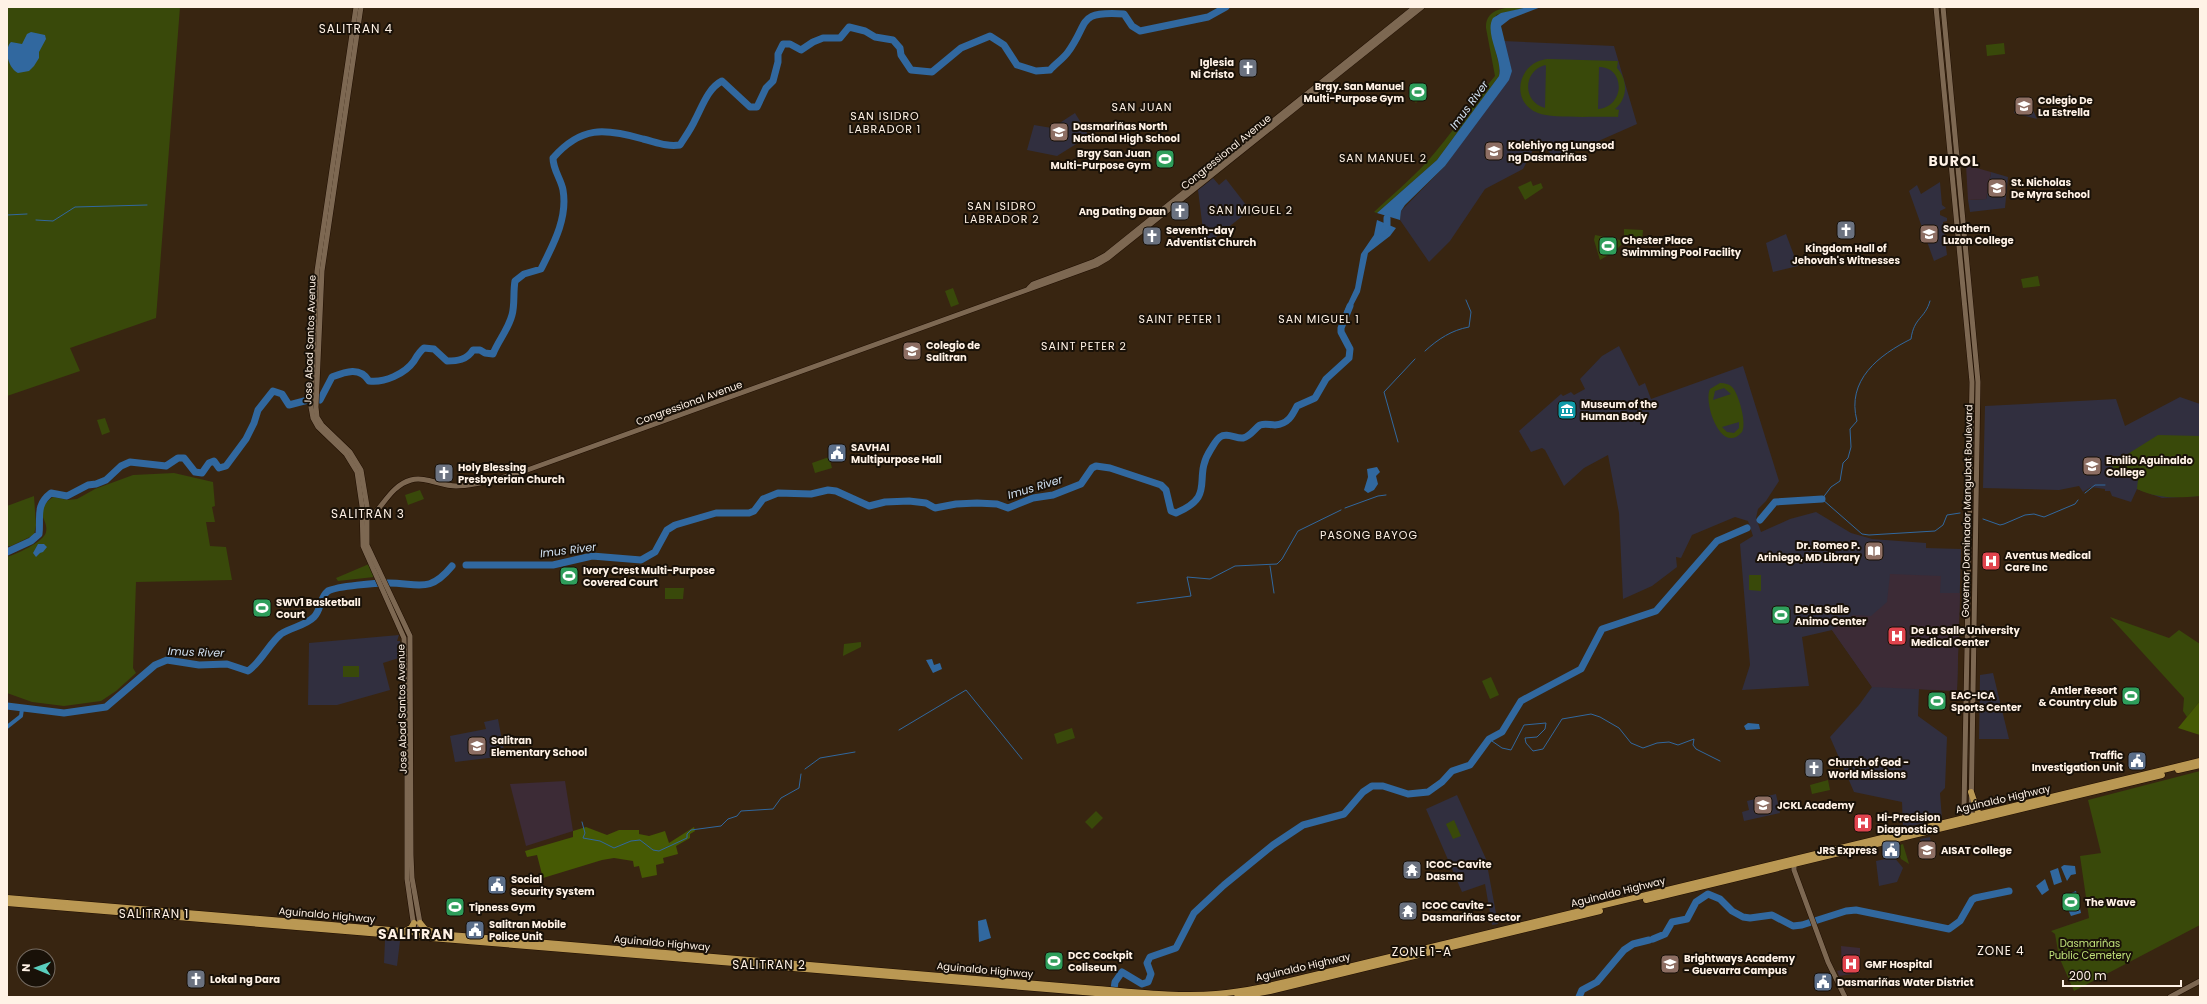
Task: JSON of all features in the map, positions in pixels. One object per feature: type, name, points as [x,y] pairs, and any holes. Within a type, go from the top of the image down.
[{"type":"highway","name":"Aguinaldo Highway","points":[[1968,819],[1979,815],[2200,761]]},
{"type":"highway","name":"Aguinaldo Highway","points":[[7,903],[417,934],[1119,993],[1181,995],[1244,991],[2200,765]]},
{"type":"highway","points":[[1970,792],[1979,815]]},
{"type":"highway","name":"Aguinaldo Highway","points":[[1237,997],[1291,986],[1744,874]]},
{"type":"highway","name":"Aguinaldo Highway","points":[[7,898],[404,931],[417,934],[456,935],[1107,992]]},
{"type":"highway","points":[[404,931],[417,923],[427,930],[456,935]]},
{"type":"highway","name":"Aguinaldo Highway","points":[[1119,993],[1144,997]]},
{"type":"main road","name":"Jose Abad Santos Avenue","points":[[356,7],[350,63],[322,271],[313,407],[319,421],[350,452],[361,470],[365,486],[367,545],[388,595],[407,628],[410,641],[411,855],[417,934]]},
{"type":"main road","name":"Jose Abad Santos Avenue","points":[[350,63],[362,7]]},
{"type":"main road","name":"Congressional Avenue","points":[[1029,288],[1033,284],[1095,261],[1106,254],[1415,7]]},
{"type":"main road","name":"Congressional Avenue","points":[[365,519],[374,514],[393,489],[411,480],[422,479],[445,485],[461,486],[519,473],[1096,265],[1108,258],[1422,7]]},
{"type":"main road","name":"Governor Dominador Mangubat Boulevard","points":[[1936,7],[1976,405],[1970,792],[1968,819]]},
{"type":"main road","name":"Governor Dominador Mangubat Boulevard","points":[[1943,7],[1978,366],[1965,686],[1968,819]]},
{"type":"main road","points":[[1943,78],[1950,77]]},
{"type":"main road","points":[[1794,862],[1814,926],[1828,962],[1845,997]]},
{"type":"main road","points":[[2170,997],[2200,980]]},
{"type":"shaded area","name":"Kolehiyo ng Lungsod ng Dasmariñas","points":[[1503,41],[1614,46],[1637,124],[1560,158],[1551,154],[1547,150],[1533,150],[1523,169],[1485,189],[1450,241],[1429,262],[1400,220],[1401,211],[1445,166],[1512,71]]},
{"type":"shaded area","name":"Colegio De La Estrella","points":[[2019,97],[2028,99],[2037,119],[2014,113]]},
{"type":"shaded area","name":"Dasmariñas North National High School","points":[[1075,113],[1089,136],[1057,156],[1027,150],[1034,125],[1052,128]]},
{"type":"shaded area","points":[[1966,165],[1991,172],[1986,199],[1968,200]]},
{"type":"shaded area","name":"St. Nicholas De Myra School","points":[[1991,172],[2008,177],[2005,208],[1970,212],[1968,200],[1986,199]]},
{"type":"shaded area","points":[[1213,178],[1219,185],[1226,179],[1250,210],[1205,246],[1198,190]]},
{"type":"shaded area","points":[[1940,182],[1942,205],[1946,208],[1940,211],[1940,215],[1947,218],[1947,221],[1943,222],[1947,255],[1934,261],[1909,191],[1917,185],[1921,194]]},
{"type":"shaded area","points":[[1786,234],[1798,266],[1773,272],[1766,243]]},
{"type":"shaded area","points":[[1619,346],[1639,386],[1645,383],[1651,399],[1743,366],[1779,481],[1766,501],[1758,509],[1756,518],[1761,532],[1790,519],[1816,512],[1851,533],[1872,539],[1926,543],[1926,548],[1961,549],[1957,691],[1919,689],[1918,716],[1947,737],[1945,788],[1940,793],[1942,819],[1903,828],[1902,802],[1854,792],[1830,737],[1859,705],[1872,687],[1832,630],[1802,637],[1809,686],[1742,690],[1750,665],[1740,544],[1753,536],[1748,521],[1735,517],[1692,535],[1681,558],[1676,557],[1677,567],[1652,586],[1623,599],[1619,513],[1608,455],[1584,468],[1564,486],[1545,450],[1542,448],[1531,452],[1519,431],[1561,394],[1563,396],[1571,392],[1574,395],[1585,389],[1580,379],[1602,356]]},
{"type":"shaded area","name":"Emilio Aguinaldo College","points":[[2180,397],[2200,404],[2200,496],[2162,498],[2137,489],[2131,502],[2112,496],[2110,491],[2105,491],[2105,489],[2091,487],[2083,492],[2079,486],[2059,490],[1983,488],[1985,406],[2116,399],[2125,426]]},
{"type":"shaded area","name":"De La Salle University Medical Center","points":[[1890,574],[1941,576],[1940,593],[1960,593],[1957,691],[1872,687],[1832,630],[1853,615],[1871,616],[1887,602]]},
{"type":"shaded area","points":[[399,635],[397,641],[400,641],[402,657],[383,663],[390,690],[337,705],[308,705],[309,643]]},
{"type":"shaded area","points":[[1993,673],[2009,739],[1979,739],[1980,675]]},
{"type":"shaded area","name":"Salitran Elementary School","points":[[498,719],[505,756],[455,762],[450,736],[486,729],[484,722]]},
{"type":"shaded area","points":[[565,781],[573,831],[526,846],[510,784]]},
{"type":"shaded area","name":"JCKL Academy","points":[[1776,794],[1780,813],[1744,821],[1742,812],[1749,810],[1747,801]]},
{"type":"shaded area","points":[[1457,795],[1486,859],[1498,924],[1492,925],[1485,884],[1462,892],[1426,809]]},
{"type":"shaded area","name":"AISAT College","points":[[1930,837],[1934,858],[1925,860],[1920,839]]},
{"type":"shaded area","points":[[1894,857],[1903,868],[1897,882],[1879,886],[1876,861]]},
{"type":"shaded area","points":[[385,940],[400,941],[397,966],[384,963]]},
{"type":"shaded area","name":"GMF Hospital","points":[[1841,946],[1860,948],[1860,973],[1839,976],[1837,971],[1842,970]]},
{"type":"shaded area","name":"Brightways Academy - Guevarra Campus","points":[[1669,956],[1679,961],[1666,970],[1663,966]]},
{"type":"green space","points":[[7,7],[180,7],[156,318],[70,348],[80,371],[7,396]]},
{"type":"green space","points":[[1528,7],[1496,15],[1494,45],[1499,65],[1499,76],[1437,160],[1377,213],[1374,212],[1426,163],[1495,76],[1486,28],[1490,15],[1500,9]]},
{"type":"green space","points":[[2004,43],[2005,54],[1987,56],[1986,45]]},
{"type":"green space","points":[[1547,59],[1618,61],[1617,68],[1625,83],[1625,89],[1622,100],[1615,109],[1619,110],[1618,117],[1554,116],[1538,113],[1529,108],[1523,100],[1520,92],[1521,83],[1529,67],[1537,62]],"holes":[[[1545,65],[1546,66],[1545,108],[1537,105],[1532,100],[1528,86],[1532,73]],[[1599,67],[1608,69],[1614,73],[1618,80],[1619,87],[1613,102],[1607,107],[1598,109]]]},
{"type":"green space","name":"Brgy. San Manuel Multi-Purpose Gym","points":[[1420,83],[1428,90],[1416,103],[1408,95]]},
{"type":"green space","name":"Brgy San Juan Multi-Purpose Gym","points":[[1171,151],[1175,162],[1159,168],[1155,157]]},
{"type":"green space","points":[[1531,181],[1533,186],[1541,183],[1543,188],[1525,200],[1518,187]]},
{"type":"green space","points":[[1624,229],[1643,230],[1642,240],[1624,239]]},
{"type":"green space","name":"Chester Place Swimming Pool Facility","points":[[1595,235],[1625,241],[1615,251],[1600,260],[1594,240]]},
{"type":"green space","points":[[2038,276],[2040,286],[2023,288],[2021,279]]},
{"type":"green space","points":[[953,288],[959,304],[951,307],[945,291]]},
{"type":"green space","points":[[1722,383],[1730,385],[1735,391],[1742,409],[1744,423],[1742,432],[1734,438],[1727,437],[1721,432],[1716,424],[1709,405],[1710,389]],"holes":[[[1724,388],[1731,394],[1713,400],[1715,391]],[[1739,422],[1739,428],[1734,433],[1727,432],[1722,427]]]},
{"type":"green space","points":[[105,418],[110,432],[102,435],[97,420]]},
{"type":"green space","points":[[2158,435],[2200,436],[2200,496],[2168,497],[2152,495],[2137,489],[2138,479],[2112,467],[2123,457]]},
{"type":"green space","points":[[829,457],[832,468],[815,473],[812,463]]},
{"type":"green space","points":[[174,473],[213,482],[215,506],[212,507],[215,522],[206,522],[210,546],[226,547],[232,580],[136,582],[133,668],[136,673],[116,691],[101,701],[64,706],[32,702],[7,693],[7,557],[35,544],[44,536],[46,527],[42,515],[43,507],[53,497],[68,500],[77,499],[95,489],[133,475]]},
{"type":"green space","points":[[420,490],[424,499],[408,505],[405,495]]},
{"type":"green space","points":[[34,496],[36,525],[34,535],[11,546],[7,546],[7,506]]},
{"type":"green space","points":[[369,564],[374,577],[338,581],[336,578]]},
{"type":"green space","name":"Ivory Crest Multi-Purpose Covered Court","points":[[561,571],[578,571],[578,581],[561,582]]},
{"type":"green space","points":[[1749,575],[1761,575],[1761,591],[1749,590]]},
{"type":"green space","points":[[665,588],[684,588],[683,599],[665,599]]},
{"type":"green space","name":"SWV1 Basketball Court","points":[[256,599],[268,600],[268,617],[256,617]]},
{"type":"green space","points":[[2110,617],[2169,638],[2179,630],[2200,644],[2200,701],[2187,717],[2183,711],[2184,698]]},
{"type":"green space","points":[[861,642],[861,647],[843,656],[844,644]]},
{"type":"green space","points":[[343,666],[359,666],[359,677],[343,677]]},
{"type":"green space","points":[[1491,677],[1499,695],[1490,699],[1482,681]]},
{"type":"green space","points":[[2200,701],[2200,735],[2178,728]]},
{"type":"green space","points":[[1072,728],[1075,738],[1057,744],[1054,734]]},
{"type":"green space","name":"Dasmariñas Public Cemetery","points":[[2200,771],[2200,925],[2074,991],[2059,957],[2055,934],[2051,931],[2089,918],[2080,856],[2101,853],[2088,800]]},
{"type":"green space","points":[[1828,780],[1830,790],[1812,794],[1810,785]]},
{"type":"green space","points":[[1096,811],[1103,818],[1092,829],[1085,822]]},
{"type":"green space","points":[[1454,820],[1461,836],[1453,839],[1446,824]]},
{"type":"green space","points":[[586,827],[607,835],[619,830],[639,830],[639,834],[649,836],[665,831],[669,843],[694,827],[695,831],[690,834],[690,838],[676,846],[678,854],[663,858],[664,863],[656,865],[657,875],[642,878],[639,866],[634,867],[633,861],[614,858],[602,860],[543,878],[537,855],[527,857],[525,851],[573,837],[573,831]]},
{"type":"green space","points":[[1903,844],[1909,864],[1901,859],[1897,846]]},
{"type":"water","points":[[1528,7],[1541,7],[1510,19],[1501,26],[1512,71],[1509,80],[1445,166],[1405,205],[1401,211],[1400,220],[1377,213],[1437,160],[1499,76],[1500,69],[1491,31],[1493,18],[1501,13]]},
{"type":"water","points":[[31,32],[45,35],[46,39],[39,52],[39,58],[34,66],[29,71],[18,73],[10,64],[7,50],[11,42],[22,44],[27,34]]},
{"type":"water","points":[[1377,220],[1396,228],[1390,236],[1368,253],[1360,292],[1348,315],[1344,312],[1355,288],[1361,254],[1374,235]]},
{"type":"water","points":[[1377,467],[1380,472],[1376,476],[1378,484],[1374,490],[1368,493],[1364,490],[1368,477],[1367,469]]},
{"type":"water","points":[[38,544],[44,544],[47,547],[36,557],[33,553]]},
{"type":"water","points":[[932,659],[934,665],[940,663],[942,669],[933,673],[926,660]]},
{"type":"water","name":"Antler Resort & Country Club","points":[[2136,687],[2140,700],[2125,704],[2122,692]]},
{"type":"water","points":[[1748,723],[1759,724],[1760,729],[1746,730],[1744,726]]},
{"type":"water","points":[[2064,865],[2075,866],[2076,874],[2071,875],[2067,881],[2061,867]]},
{"type":"water","points":[[2058,868],[2062,882],[2054,885],[2050,871]]},
{"type":"water","points":[[2045,879],[2049,890],[2042,895],[2036,886]]},
{"type":"water","name":"The Wave","points":[[2076,891],[2081,913],[2071,916],[2062,897]]},
{"type":"water","points":[[986,919],[991,938],[979,942],[978,921]]},
{"type":"waterway","points":[[320,400],[332,377],[347,372],[361,373],[369,381],[381,381],[394,377],[410,366],[424,348],[434,349],[447,361],[465,358],[473,350],[480,350],[485,353],[493,354],[508,326],[512,315],[515,281],[524,274],[541,269],[558,231],[564,200],[562,186],[554,167],[553,158],[573,140],[594,132],[616,133],[666,145],[680,145],[692,127],[709,93],[722,81],[750,107],[757,107],[766,88],[773,81],[778,62],[778,54],[783,44],[790,44],[801,50],[813,42],[823,38],[840,38],[849,27],[865,31],[875,37],[893,40],[900,48],[901,55],[911,70],[932,72],[961,48],[990,36],[1004,45],[1017,65],[1036,71],[1050,70],[1068,52],[1086,21],[1098,14],[1124,14],[1132,26],[1140,31],[1208,17],[1226,7]]},
{"type":"waterway","points":[[36,220],[53,221],[75,207],[147,205]]},
{"type":"waterway","points":[[7,215],[27,214]]},
{"type":"waterway","name":"Imus River","points":[[1384,233],[1387,225],[1387,218]]},
{"type":"waterway","points":[[1425,351],[1446,336],[1457,330],[1469,327],[1471,312],[1466,300]]},
{"type":"waterway","points":[[1930,301],[1928,307],[1917,322],[1912,332],[1911,339],[1899,345],[1877,361],[1861,381],[1856,393],[1855,406],[1857,421],[1850,429],[1851,447],[1848,458],[1843,463],[1840,481],[1831,487],[1822,499],[1862,534],[1869,535],[1935,531],[1943,525],[1947,515],[1960,513]]},
{"type":"waterway","name":"Imus River","points":[[466,565],[553,565],[592,556],[641,560],[655,552],[667,530],[675,525],[716,513],[749,513],[754,511],[763,499],[778,493],[811,494],[828,490],[836,491],[869,506],[885,502],[909,501],[926,503],[935,508],[956,504],[977,503],[997,504],[1008,508],[1033,498],[1053,495],[1081,484],[1092,468],[1096,466],[1110,468],[1161,485],[1166,490],[1171,511],[1176,513],[1189,506],[1196,500],[1202,486],[1205,460],[1219,438],[1226,435],[1243,438],[1248,436],[1260,425],[1275,425],[1283,423],[1291,416],[1297,406],[1315,398],[1326,379],[1349,358],[1350,349],[1341,332],[1341,328],[1350,306]]},
{"type":"waterway","points":[[1398,442],[1384,392],[1415,359]]},
{"type":"waterway","points":[[7,552],[31,541],[39,534],[41,507],[43,502],[51,493],[67,496],[88,485],[106,480],[121,466],[130,462],[166,466],[178,458],[184,458],[195,472],[202,473],[209,463],[214,461],[219,468],[226,466],[246,439],[254,423],[258,410],[273,391],[282,394],[289,405],[308,400]]},
{"type":"waterway","points":[[2085,493],[2095,485],[2105,485]]},
{"type":"waterway","points":[[1345,508],[1378,496],[1386,495]]},
{"type":"waterway","points":[[1760,520],[1775,502],[1822,499]]},
{"type":"waterway","points":[[1983,519],[2000,525],[2025,515],[2034,514],[2044,517],[2075,504],[2078,500]]},
{"type":"waterway","points":[[1137,603],[1191,596],[1187,577],[1210,579],[1235,566],[1277,564],[1282,559],[1298,531],[1341,510]]},
{"type":"waterway","points":[[1114,989],[1115,982],[1122,972],[1142,984],[1148,982],[1151,974],[1147,963],[1150,957],[1176,948],[1194,913],[1224,885],[1273,845],[1303,825],[1344,814],[1363,792],[1372,786],[1383,786],[1408,794],[1428,792],[1442,782],[1452,771],[1470,765],[1489,739],[1502,732],[1521,701],[1581,669],[1602,629],[1656,611],[1717,541],[1747,528]]},
{"type":"waterway","name":"Imus River","points":[[7,706],[64,713],[106,707],[155,665],[167,660],[199,665],[227,664],[248,671],[257,663],[281,634],[314,617],[317,614],[323,597],[328,591],[348,586],[388,583],[416,585],[430,584],[444,575],[452,566]]},
{"type":"waterway","points":[[1270,566],[1274,593]]},
{"type":"waterway","points":[[899,730],[966,690],[1022,759]]},
{"type":"waterway","points":[[7,727],[21,716],[22,709]]},
{"type":"waterway","points":[[1489,739],[1502,748],[1511,750],[1524,725],[1546,723],[1545,729],[1537,737],[1525,738],[1526,743],[1533,751],[1543,749],[1562,719],[1591,714],[1600,717],[1619,728],[1631,743],[1643,748],[1657,743],[1669,742],[1678,745],[1694,739],[1693,745],[1696,749],[1720,761]]},
{"type":"waterway","points":[[805,769],[820,758],[855,752]]},
{"type":"waterway","points":[[582,822],[585,833],[583,838],[600,841],[614,848],[631,841],[640,840],[653,850],[659,851],[687,838],[687,834],[691,830],[721,826],[728,819],[737,816],[741,811],[773,809],[781,798],[799,788],[801,774]]},
{"type":"waterway","points":[[1653,939],[1665,934],[1672,922],[1687,919],[1696,902],[1708,894],[1720,899],[1732,911],[1743,917],[1750,918],[1772,915],[1793,926],[1802,925],[1846,911],[1856,910],[1949,929],[1960,921],[1972,900],[1975,898],[2009,891]]},
{"type":"waterway","points":[[1579,997],[1582,990],[1597,982],[1624,950],[1633,944],[1649,940]]},
{"type":"place","name":"Iglesia Ni Cristo","points":[[1248,68]]},
{"type":"place","name":"Brgy. San Manuel Multi-Purpose Gym","points":[[1418,92]]},
{"type":"place","name":"Colegio De La Estrella","points":[[2024,106]]},
{"type":"place","name":"Dasmariñas North National High School","points":[[1059,132]]},
{"type":"place","name":"Kolehiyo ng Lungsod ng Dasmariñas","points":[[1494,151]]},
{"type":"place","name":"Brgy San Juan Multi-Purpose Gym","points":[[1165,159]]},
{"type":"place","name":"St. Nicholas De Myra School","points":[[1997,188]]},
{"type":"place","name":"Ang Dating Daan","points":[[1180,211]]},
{"type":"place","name":"Kingdom Hall of Jehovah's Witnesses","points":[[1846,230]]},
{"type":"place","name":"Southern Luzon College","points":[[1929,234]]},
{"type":"place","name":"Seventh-day Adventist Church","points":[[1152,236]]},
{"type":"place","name":"Chester Place Swimming Pool Facility","points":[[1608,246]]},
{"type":"place","name":"Colegio de Salitran","points":[[912,351]]},
{"type":"place","name":"Museum of the Human Body","points":[[1567,410]]},
{"type":"place","name":"SAVHAI Multipurpose Hall","points":[[837,453]]},
{"type":"place","name":"Emilio Aguinaldo College","points":[[2092,466]]},
{"type":"place","name":"Holy Blessing Presbyterian Church","points":[[444,473]]},
{"type":"place","name":"Dr. Romeo P. Ariniego, MD Library","points":[[1874,551]]},
{"type":"place","name":"Aventus Medical Care Inc","points":[[1991,561]]},
{"type":"place","name":"Ivory Crest Multi-Purpose Covered Court","points":[[569,576]]},
{"type":"place","name":"SWV1 Basketball Court","points":[[262,608]]},
{"type":"place","name":"De La Salle Animo Center","points":[[1781,615]]},
{"type":"place","name":"De La Salle University Medical Center","points":[[1897,636]]},
{"type":"place","name":"Antler Resort & Country Club","points":[[2131,696]]},
{"type":"place","name":"EAC-ICA Sports Center","points":[[1937,701]]},
{"type":"place","name":"Salitran Elementary School","points":[[477,746]]},
{"type":"place","name":"Traffic Investigation Unit","points":[[2137,761]]},
{"type":"place","name":"Church of God - World Missions","points":[[1814,768]]},
{"type":"place","name":"JCKL Academy","points":[[1763,805]]},
{"type":"place","name":"Hi-Precision Diagnostics","points":[[1863,823]]},
{"type":"place","name":"JRS Express","points":[[1891,850]]},
{"type":"place","name":"AISAT College","points":[[1927,850]]},
{"type":"place","name":"ICOC-Cavite Dasma","points":[[1412,870]]},
{"type":"place","name":"Social Security System","points":[[497,885]]},
{"type":"place","name":"The Wave","points":[[2071,902]]},
{"type":"place","name":"Tipness Gym","points":[[455,907]]},
{"type":"place","name":"ICOC Cavite - Dasmariñas Sector","points":[[1408,911]]},
{"type":"place","name":"Salitran Mobile Police Unit","points":[[475,930]]},
{"type":"place","name":"DCC Cockpit Coliseum","points":[[1054,961]]},
{"type":"place","name":"Brightways Academy - Guevarra Campus","points":[[1670,964]]},
{"type":"place","name":"GMF Hospital","points":[[1851,964]]},
{"type":"place","name":"Lokal ng Dara","points":[[196,979]]},
{"type":"place","name":"Dasmariñas Water District","points":[[1823,982]]},
{"type":"district","name":"SALITRAN 4","points":[[356,28]]},
{"type":"district","name":"SAN JUAN","points":[[1142,107]]},
{"type":"district","name":"SAN ISIDRO LABRADOR 1","points":[[885,122]]},
{"type":"district","name":"SAN MANUEL 2","points":[[1383,158]]},
{"type":"district","name":"BUROL","points":[[1954,161]]},
{"type":"district","name":"SAN MIGUEL 2","points":[[1251,210]]},
{"type":"district","name":"SAN ISIDRO LABRADOR 2","points":[[1002,212]]},
{"type":"district","name":"SAINT PETER 1","points":[[1180,319]]},
{"type":"district","name":"SAN MIGUEL 1","points":[[1319,319]]},
{"type":"district","name":"SAINT PETER 2","points":[[1084,346]]},
{"type":"district","name":"SALITRAN 3","points":[[368,513]]},
{"type":"district","name":"PASONG BAYOG","points":[[1369,535]]},
{"type":"district","name":"SALITRAN 1","points":[[154,913]]},
{"type":"district","name":"SALITRAN","points":[[416,934]]},
{"type":"district","name":"ZONE 4","points":[[2001,950]]},
{"type":"district","name":"ZONE 1-A","points":[[1422,951]]},
{"type":"district","name":"SALITRAN 2","points":[[769,964]]}]
